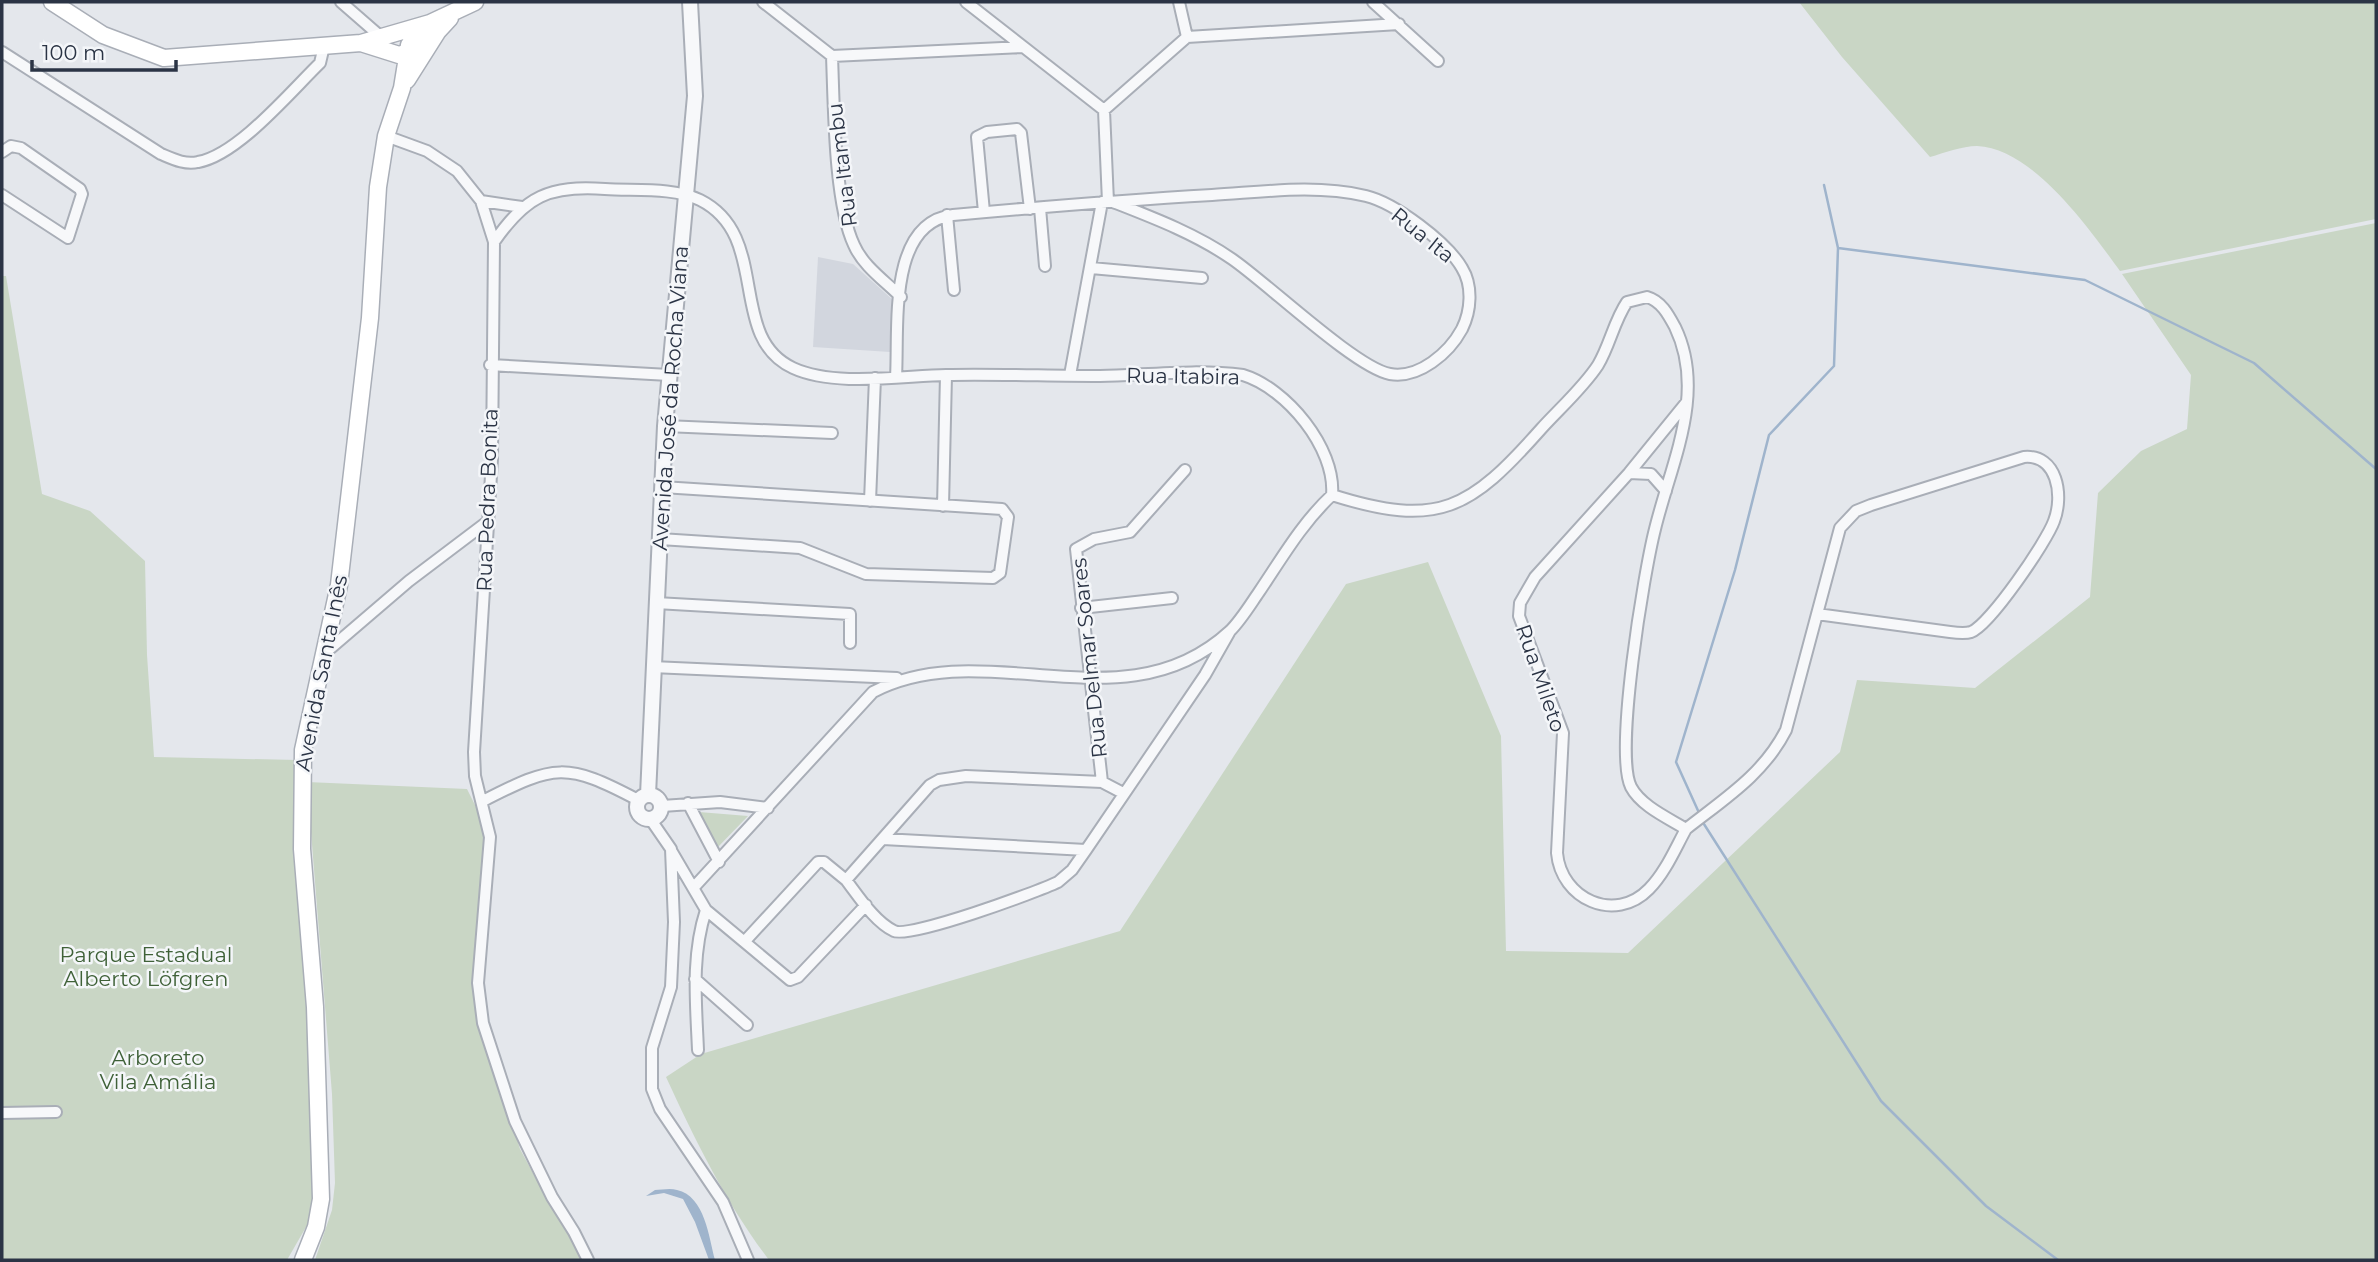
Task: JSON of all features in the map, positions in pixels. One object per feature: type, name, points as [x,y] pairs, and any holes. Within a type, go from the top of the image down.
[{"type":"main road","points":[[52,2],[103,35],[164,58],[361,43],[380,36],[434,27]]},
{"type":"main road","points":[[361,43],[398,55],[413,53],[434,27],[475,2]]},
{"type":"main road","points":[[380,36],[413,53]]},
{"type":"main road","name":"Avenida Santa Inês","points":[[303,1260],[316,1227],[321,1199],[315,996],[302,849],[300,778],[303,750],[339,585],[373,286],[379,171],[386,136],[413,53]]},
{"type":"street","points":[[341,2],[380,36]]},
{"type":"street","name":"Avenida José da Rocha Viana","points":[[643,797],[665,426],[695,96],[690,2]]},
{"type":"street","points":[[763,2],[832,56],[1023,47]]},
{"type":"street","points":[[966,2],[1104,110],[1108,202],[1091,268],[1070,375]]},
{"type":"street","points":[[1179,2],[1187,37]]},
{"type":"street","points":[[1373,2],[1438,61]]},
{"type":"street","points":[[1104,110],[1187,37],[1399,24]]},
{"type":"street","points":[[2,52],[161,154],[187,163],[207,160],[240,139],[320,63],[324,47]]},
{"type":"street","name":"Rua Itambu","points":[[832,56],[838,161],[850,235],[861,258],[901,297]]},
{"type":"street","points":[[984,212],[977,136],[987,132],[1017,129],[1021,134],[1045,266]]},
{"type":"street","points":[[386,136],[440,159],[457,171],[481,201],[522,207]]},
{"type":"street","points":[[2,152],[11,146],[21,148],[80,189],[82,198],[68,238],[2,195]]},
{"type":"street","points":[[494,242],[522,207],[553,191],[569,188],[685,195]]},
{"type":"street","name":"Rua Ita","points":[[896,377],[904,264],[911,242],[933,220],[947,215],[1108,202],[1284,189],[1352,193],[1371,198],[1403,214],[1461,266],[1469,293],[1465,322],[1455,340],[1434,362],[1414,372],[1389,374],[1358,357],[1255,275],[1214,247],[1108,202]]},
{"type":"street","name":"Rua Itabira","points":[[685,195],[711,206],[738,237],[756,322],[778,358],[810,375],[875,378],[946,375],[1236,374],[1258,380],[1278,392],[1304,422],[1328,465],[1333,481],[1332,495]]},
{"type":"street","name":"Rua Pedra Bonita","points":[[481,201],[494,242],[492,459],[474,752],[475,776],[490,837],[478,984],[483,1023],[515,1121],[552,1197],[588,1260]]},
{"type":"street","points":[[947,215],[954,290]]},
{"type":"street","points":[[1091,268],[1202,278]]},
{"type":"street","points":[[745,941],[818,862],[824,862],[846,880],[866,905],[895,932],[907,933],[1049,887],[1065,877],[1205,675],[1230,631],[1307,521],[1332,495],[1379,508],[1405,510],[1439,508],[1469,499],[1508,467],[1596,367],[1627,302],[1647,297],[1660,304],[1669,315],[1684,350],[1687,402],[1655,528],[1642,597],[1628,707],[1625,760],[1628,777],[1639,797],[1686,829],[1765,765],[1786,730],[1817,614],[1840,528],[1856,510],[2024,457],[2041,457],[2048,463],[2057,490],[2056,518],[2002,601],[1979,628],[1963,633],[1950,632],[1817,614]]},
{"type":"street","points":[[491,365],[669,375]]},
{"type":"street","points":[[943,506],[946,375]]},
{"type":"street","points":[[870,501],[875,378]]},
{"type":"street","name":"Rua Mileto","points":[[1686,829],[1652,885],[1626,902],[1602,904],[1578,896],[1563,878],[1558,866],[1563,733],[1522,630],[1520,603],[1535,578],[1629,473],[1687,402]]},
{"type":"street","points":[[665,426],[832,433]]},
{"type":"street","name":"Rua Delmar Soares","points":[[1102,782],[1076,549],[1094,539],[1130,532],[1185,470]]},
{"type":"street","points":[[1629,473],[1651,474],[1666,491]]},
{"type":"street","points":[[660,539],[800,548],[866,574],[990,578],[1000,573],[1008,517],[1002,509],[662,487]]},
{"type":"street","points":[[324,653],[419,573],[487,522]]},
{"type":"street","points":[[1081,608],[1172,597]]},
{"type":"street","points":[[656,603],[850,614],[850,643]]},
{"type":"street","points":[[652,667],[900,678],[980,670],[1091,680],[1147,673],[1172,665],[1230,631]]},
{"type":"street","points":[[695,886],[873,692],[900,678]]},
{"type":"street","points":[[483,801],[528,777],[551,771],[584,776],[643,797],[659,799],[662,806],[659,815],[651,820]]},
{"type":"street","points":[[846,880],[930,785],[939,780],[966,776],[1102,782],[1123,793]]},
{"type":"street","points":[[643,797],[638,814],[651,820],[695,886],[706,910],[787,978],[797,977],[866,905]]},
{"type":"street","points":[[662,806],[720,802],[768,808]]},
{"type":"street","points":[[688,803],[719,862]]},
{"type":"street","points":[[883,839],[1086,850]]},
{"type":"street","points":[[671,849],[672,976],[652,1048],[652,1089],[660,1108],[723,1202],[748,1260]]},
{"type":"street","points":[[698,1050],[695,979],[698,935],[706,910]]},
{"type":"street","points":[[695,979],[747,1025]]},
{"type":"street","points":[[2,1113],[56,1112]]},
{"type":"shaded area","points":[[818,257],[853,264],[894,301],[890,352],[813,347]]},
{"type":"green space","points":[[1799,2],[2376,2],[2376,219],[2120,271],[2093,234],[2058,194],[2019,161],[1998,150],[1977,146],[1959,148],[1930,157],[1842,57]]},
{"type":"green space","points":[[2376,223],[2376,1260],[769,1260],[726,1195],[666,1077],[701,1054],[1120,931],[1346,584],[1428,562],[1501,736],[1506,951],[1628,953],[1840,752],[1857,680],[1975,688],[2090,597],[2098,493],[2141,451],[2187,429],[2191,375],[2122,274]]},
{"type":"green space","name":"Parque Estadual Alberto Löfgren","points":[[2,276],[6,276],[42,494],[90,511],[145,561],[147,655],[154,757],[298,760],[317,1208],[287,1260],[2,1260]]},
{"type":"green space","points":[[307,782],[467,789],[478,811],[485,844],[481,1024],[520,1149],[547,1199],[575,1239],[583,1260],[315,1260],[332,1210],[335,1183],[332,1094]]},
{"type":"green space","points":[[699,812],[748,816],[718,847]]},
{"type":"water","points":[[655,1190],[677,1190],[694,1200],[708,1230],[715,1260],[709,1260],[683,1199],[664,1193],[646,1196]]},
{"type":"waterway","points":[[1700,815],[1676,762],[1735,570],[1769,435],[1834,366],[1838,248],[1824,185]]},
{"type":"waterway","points":[[1838,248],[2085,280],[2254,363],[2376,469]]},
{"type":"waterway","points":[[1702,821],[1881,1101],[1986,1206],[2058,1260]]},
{"type":"park label","name":"Arboreto Vila Amália","points":[[158,1069]]}]
